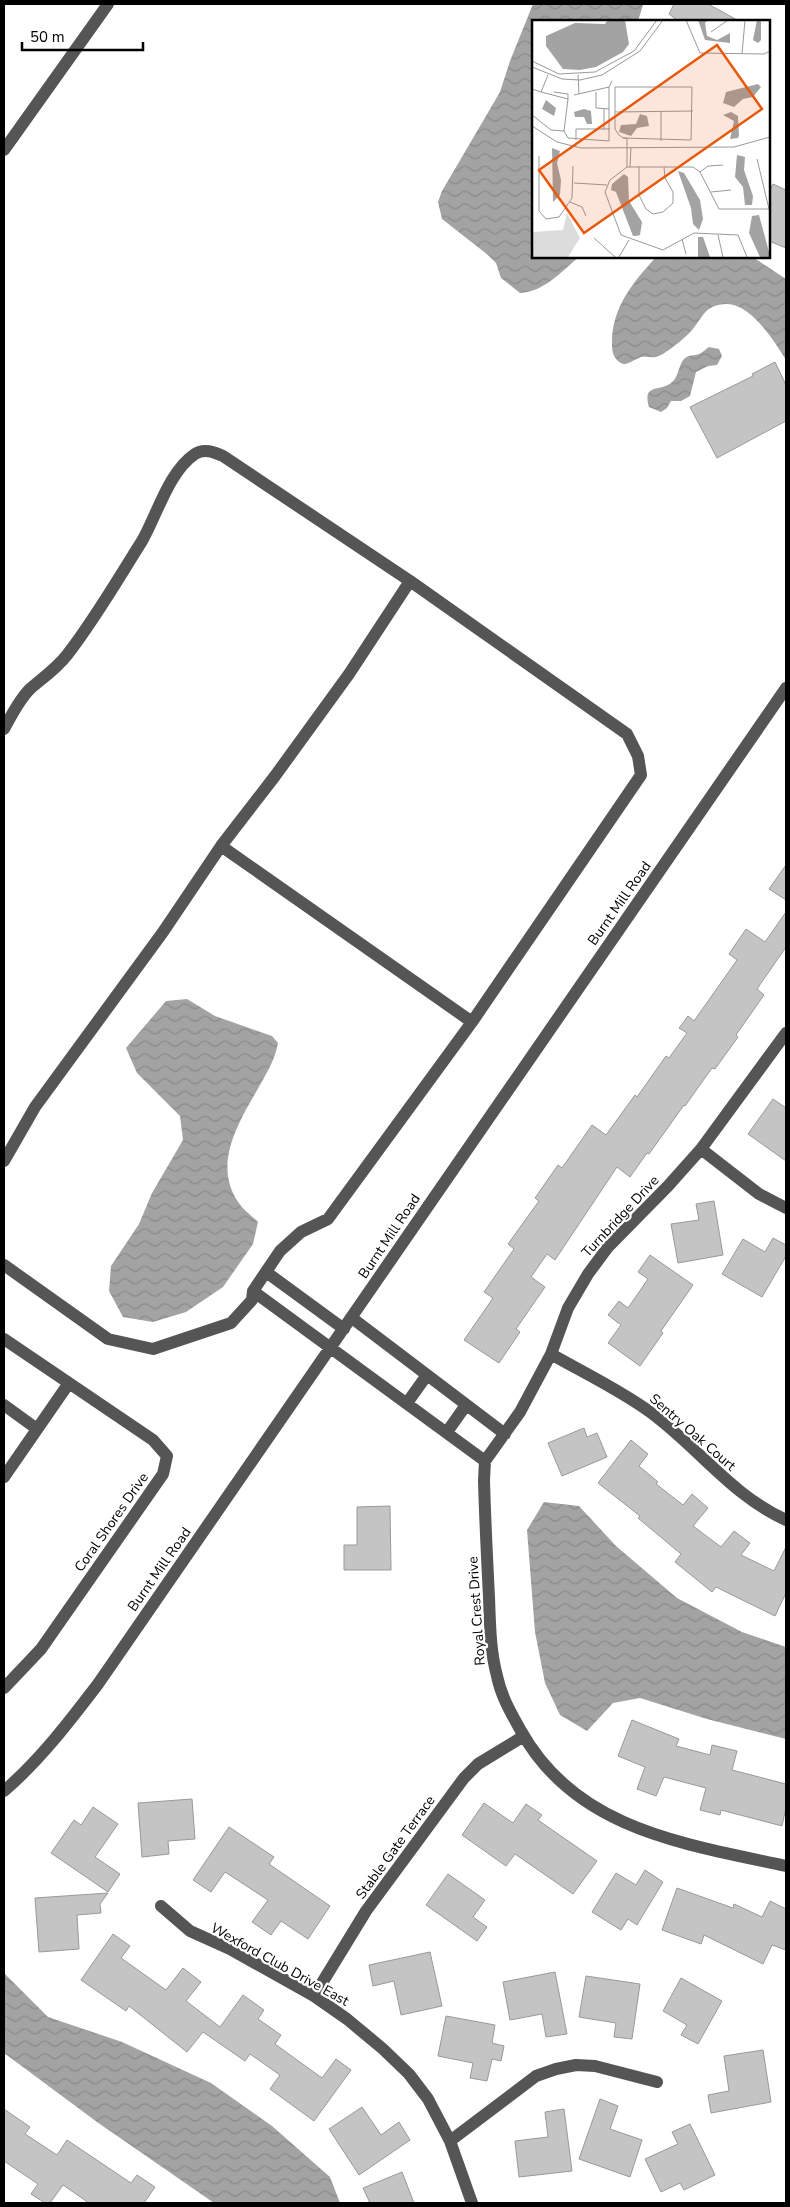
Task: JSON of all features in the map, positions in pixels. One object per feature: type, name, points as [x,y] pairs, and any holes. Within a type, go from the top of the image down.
[{"type":"street","points":[[4,150],[108,4]]},
{"type":"street","points":[[4,729],[30,689],[46,677],[66,656],[100,608],[151,526],[167,489],[183,466],[195,454],[204,450],[223,456],[410,580],[627,734],[638,756],[640,775],[472,1022],[328,1219],[301,1232],[280,1251],[253,1291],[252,1300],[230,1323],[222,1324],[182,1341],[153,1349],[108,1339],[4,1265]]},
{"type":"street","points":[[4,1161],[35,1107],[163,932],[221,846],[276,776],[349,674],[410,580]]},
{"type":"street","name":"Burnt Mill Road","points":[[4,1791],[22,1776],[64,1730],[92,1692],[786,688]]},
{"type":"street","points":[[221,846],[472,1022]]},
{"type":"street","name":"Turnbridge Drive","points":[[485,1461],[506,1434],[551,1354],[568,1308],[588,1274],[608,1247],[668,1186],[701,1149],[786,1033]]},
{"type":"street","points":[[701,1149],[759,1194],[786,1208]]},
{"type":"street","points":[[266,1272],[344,1329]]},
{"type":"street","points":[[253,1291],[485,1461]]},
{"type":"street","points":[[352,1318],[506,1434]]},
{"type":"street","name":"Coral Shores Drive","points":[[4,1339],[154,1440],[167,1456],[163,1474],[41,1649],[4,1688]]},
{"type":"street","name":"Sentry Oak Court","points":[[551,1354],[650,1412],[745,1498],[765,1511],[786,1520]]},
{"type":"street","points":[[407,1403],[427,1375]]},
{"type":"street","points":[[4,1477],[69,1383]]},
{"type":"street","points":[[4,1405],[37,1429]]},
{"type":"street","points":[[447,1432],[466,1405]]},
{"type":"street","name":"Royal Crest Drive","points":[[485,1461],[484,1480],[492,1646],[496,1676],[506,1704],[530,1750],[571,1793],[596,1810],[623,1823],[719,1852],[786,1866]]},
{"type":"street","name":"Stable Gate Terrace","points":[[314,1996],[366,1911],[464,1778],[478,1764],[524,1736]]},
{"type":"street","name":"Wexford Club Drive East","points":[[161,1906],[190,1931],[230,1949],[314,1996],[347,2019],[409,2074],[428,2099],[450,2141],[472,2203]]},
{"type":"street","points":[[450,2141],[536,2076],[556,2069],[576,2065],[595,2066],[657,2082]]},
{"type":"water","points":[[533,4],[643,5],[638,20],[532,20],[532,258],[578,258],[545,285],[529,292],[520,293],[501,278],[496,263],[488,255],[442,219],[438,202],[442,191],[500,92],[510,61]]},
{"type":"water","points":[[655,258],[754,258],[786,279],[786,360],[769,334],[753,317],[745,310],[727,304],[719,305],[705,312],[687,335],[661,355],[641,357],[626,364],[620,363],[614,356],[612,349],[613,329],[620,306],[640,275]]},
{"type":"water","points":[[709,347],[719,349],[722,356],[717,365],[708,366],[696,372],[690,396],[681,401],[671,401],[667,408],[661,412],[649,407],[647,399],[650,391],[667,386],[676,378],[686,357],[697,355]]},
{"type":"water","points":[[187,999],[215,1016],[272,1036],[278,1043],[271,1065],[237,1129],[231,1144],[228,1160],[228,1175],[232,1191],[241,1206],[258,1222],[253,1244],[223,1287],[186,1312],[153,1322],[123,1317],[109,1291],[111,1266],[139,1224],[152,1193],[183,1140],[180,1116],[137,1073],[126,1048],[166,1001]]},
{"type":"water","points":[[544,1502],[579,1506],[616,1546],[677,1598],[742,1632],[786,1647],[786,1739],[707,1719],[640,1698],[613,1703],[587,1731],[560,1715],[545,1683],[535,1632],[527,1530]]},
{"type":"water","points":[[4,1973],[48,2017],[122,2042],[211,2083],[272,2126],[330,2177],[340,2203],[214,2203],[97,2122],[4,2053]]},
{"type":"building","points":[[674,4],[708,4],[737,20],[677,20],[669,14]]},
{"type":"building","points":[[773,184],[786,190],[786,248],[770,241],[770,189]]},
{"type":"building","points":[[775,362],[786,385],[786,421],[717,458],[690,407],[753,376],[752,374]]},
{"type":"building","points":[[786,865],[786,900],[769,889]]},
{"type":"building","points":[[786,912],[786,947],[757,989],[764,995],[736,1035],[738,1037],[715,1069],[712,1068],[630,1177],[617,1167],[555,1260],[547,1254],[531,1277],[545,1287],[516,1329],[520,1332],[499,1363],[464,1340],[493,1298],[484,1292],[514,1249],[508,1244],[539,1201],[535,1198],[558,1165],[562,1168],[592,1125],[606,1135],[635,1095],[637,1097],[666,1056],[669,1058],[687,1033],[679,1028],[688,1016],[694,1021],[737,960],[729,954],[746,929],[765,942]]},
{"type":"building","points":[[773,1099],[786,1108],[786,1161],[748,1134]]},
{"type":"building","points":[[714,1201],[723,1255],[678,1263],[671,1224],[699,1220],[696,1204]]},
{"type":"building","points":[[773,1238],[786,1245],[786,1256],[762,1297],[722,1274],[743,1239],[765,1252]]},
{"type":"building","points":[[650,1255],[693,1285],[661,1331],[663,1333],[640,1366],[608,1343],[621,1325],[608,1315],[619,1301],[628,1308],[648,1279],[638,1272]]},
{"type":"building","points":[[584,1428],[587,1437],[597,1433],[607,1457],[562,1476],[548,1443]]},
{"type":"building","points":[[631,1440],[648,1454],[639,1466],[658,1482],[656,1484],[683,1505],[692,1494],[708,1508],[693,1526],[721,1547],[734,1531],[750,1543],[741,1555],[774,1571],[786,1547],[786,1593],[775,1616],[716,1587],[712,1592],[675,1562],[681,1554],[638,1518],[640,1516],[598,1483]]},
{"type":"building","points":[[390,1506],[391,1570],[344,1570],[344,1545],[357,1545],[357,1507]]},
{"type":"building","points":[[632,1720],[679,1739],[676,1746],[710,1755],[712,1745],[737,1751],[732,1770],[786,1784],[786,1808],[782,1826],[721,1810],[720,1815],[700,1810],[706,1788],[664,1777],[656,1796],[637,1789],[645,1767],[618,1756]]},
{"type":"building","points":[[192,1799],[195,1839],[168,1841],[169,1854],[142,1857],[138,1803]]},
{"type":"building","points":[[484,1803],[513,1823],[526,1804],[542,1815],[538,1820],[597,1861],[573,1894],[515,1854],[506,1866],[462,1835]]},
{"type":"building","points":[[93,1807],[118,1824],[95,1857],[120,1874],[108,1892],[51,1853],[74,1820],[81,1825]]},
{"type":"building","points":[[229,1827],[274,1857],[269,1864],[330,1906],[308,1939],[281,1921],[271,1935],[252,1922],[268,1900],[225,1872],[211,1892],[193,1880]]},
{"type":"building","points":[[645,1870],[663,1882],[637,1925],[628,1919],[621,1930],[592,1912],[616,1873],[636,1885]]},
{"type":"building","points":[[448,1874],[485,1900],[473,1917],[487,1927],[477,1941],[426,1905]]},
{"type":"building","points":[[677,1888],[733,1908],[734,1904],[762,1917],[770,1901],[786,1909],[786,1950],[772,1945],[763,1964],[704,1935],[701,1944],[662,1930]]},
{"type":"building","points":[[108,1893],[100,1904],[101,1913],[77,1915],[79,1949],[39,1952],[35,1898]]},
{"type":"building","points":[[113,1934],[130,1946],[121,1958],[166,1990],[183,1968],[201,1982],[186,2001],[220,2027],[243,1995],[264,2010],[258,2019],[281,2035],[275,2044],[322,2078],[336,2059],[351,2070],[314,2121],[270,2089],[280,2075],[250,2054],[245,2061],[203,2032],[187,2052],[129,2006],[126,2011],[81,1980]]},
{"type":"building","points":[[430,1952],[442,2006],[401,2015],[394,1981],[373,1986],[369,1965]]},
{"type":"building","points":[[555,1972],[567,2034],[546,2037],[542,2014],[510,2020],[503,1982]]},
{"type":"building","points":[[586,1976],[640,1984],[632,2039],[614,2037],[616,2023],[579,2017]]},
{"type":"building","points":[[681,1978],[722,2001],[698,2044],[681,2035],[687,2025],[663,2011]]},
{"type":"building","points":[[446,2016],[495,2025],[492,2043],[504,2046],[501,2061],[492,2059],[487,2081],[470,2078],[473,2063],[438,2056]]},
{"type":"building","points":[[763,2050],[771,2102],[711,2113],[708,2095],[729,2091],[724,2056]]},
{"type":"building","points":[[600,2099],[618,2106],[610,2129],[642,2140],[630,2177],[579,2159]]},
{"type":"building","points":[[362,2107],[381,2135],[399,2122],[410,2140],[359,2175],[329,2129]]},
{"type":"building","points":[[4,2109],[30,2127],[25,2134],[57,2155],[67,2140],[131,2183],[137,2175],[155,2187],[144,2203],[89,2203],[63,2185],[50,2203],[45,2203],[31,2194],[38,2184],[4,2161]]},
{"type":"building","points":[[564,2109],[572,2171],[519,2177],[515,2141],[548,2137],[545,2112]]},
{"type":"building","points":[[690,2124],[715,2175],[684,2190],[680,2183],[661,2192],[645,2159],[678,2144],[672,2132]]},
{"type":"building","points":[[402,2172],[414,2203],[370,2203],[363,2188]]}]
